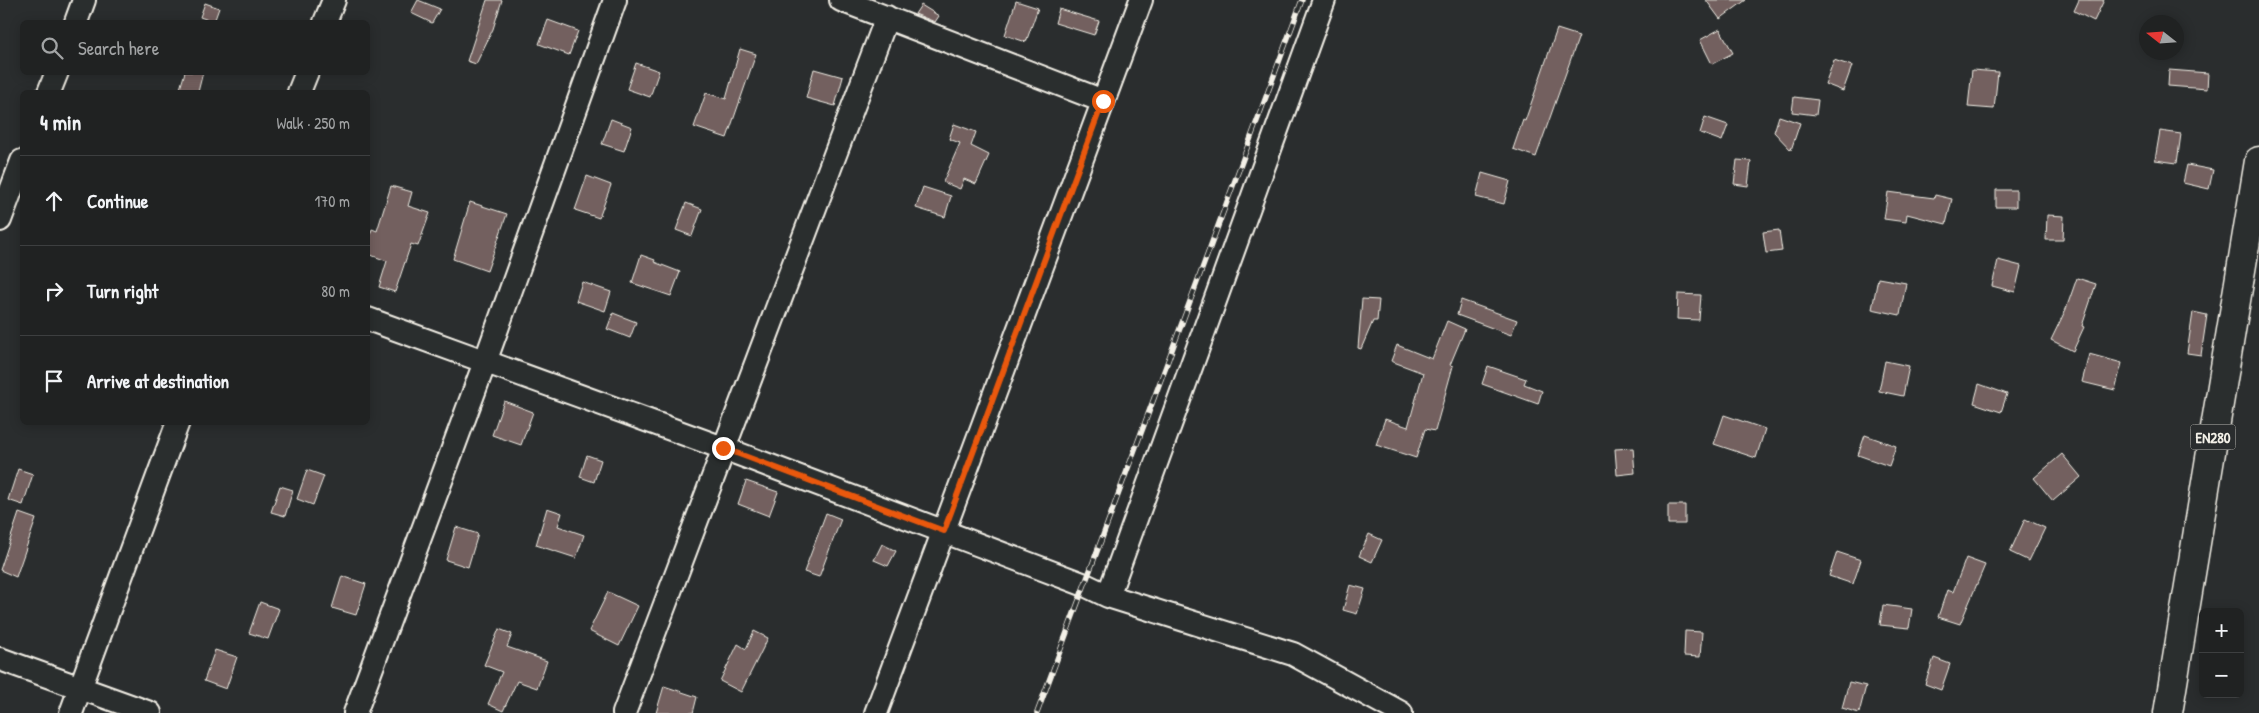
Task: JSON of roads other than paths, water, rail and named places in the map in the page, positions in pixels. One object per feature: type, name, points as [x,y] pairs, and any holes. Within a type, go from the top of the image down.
[{"type":"main road","name":"EN280","points":[[2168,713],[2259,161]]},
{"type":"street","points":[[77,20],[84,0]]},
{"type":"street","points":[[326,20],[334,0]]},
{"type":"street","points":[[355,713],[485,362],[615,0]]},
{"type":"street","points":[[841,0],[1103,101]]},
{"type":"street","points":[[876,713],[1141,0]]},
{"type":"street","points":[[1108,596],[1324,0]]},
{"type":"street","points":[[624,713],[886,18]]},
{"type":"street","points":[[50,90],[55,75]]},
{"type":"street","points":[[301,90],[306,75]]},
{"type":"street","points":[[0,220],[17,191],[20,173]]},
{"type":"street","points":[[370,320],[723,448],[1085,585],[1108,596],[1293,654],[1401,713]]},
{"type":"street","points":[[71,713],[177,425]]},
{"type":"street","points":[[0,659],[150,713]]},
{"type":"railway","points":[[1037,713],[1302,0]]}]
